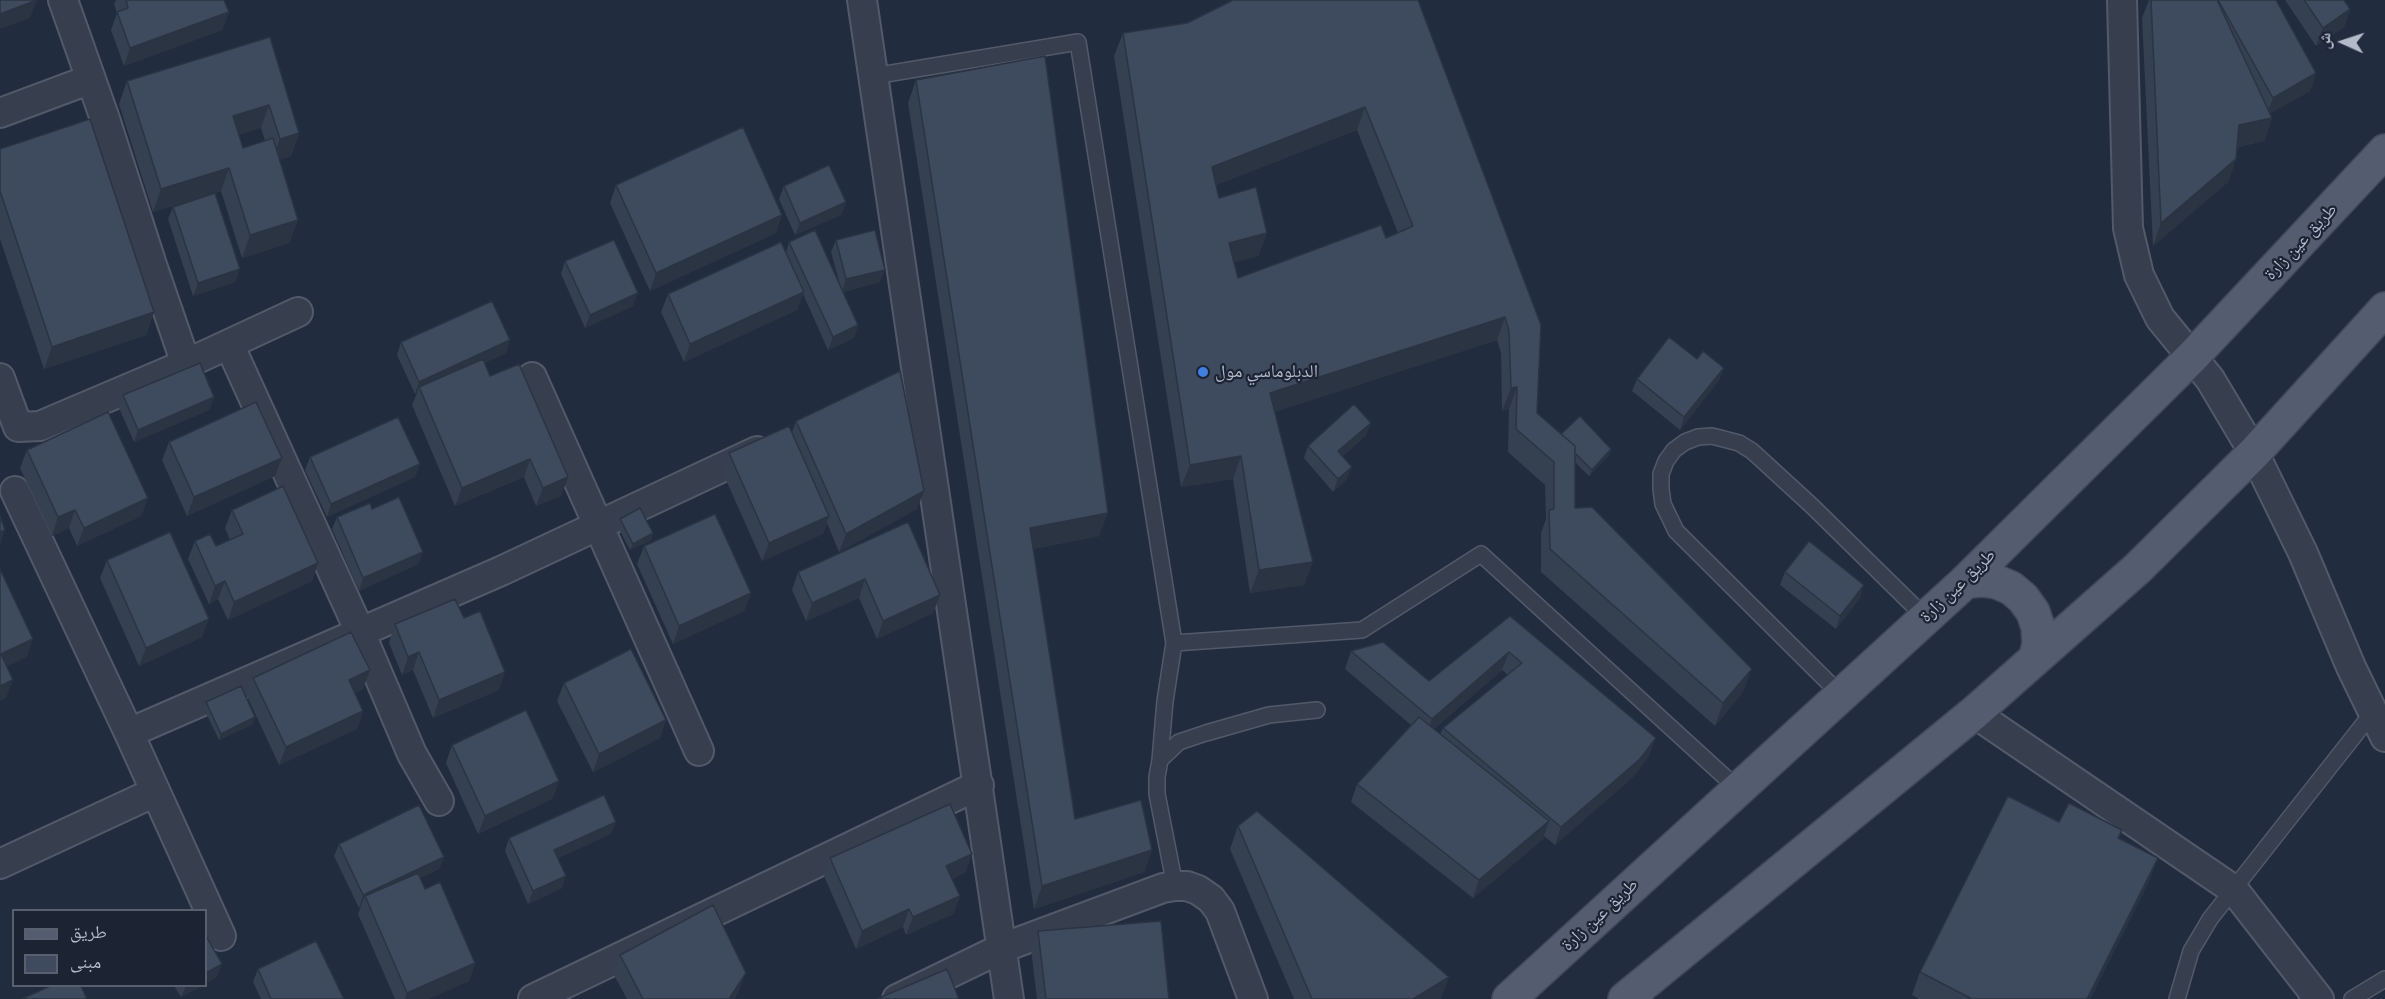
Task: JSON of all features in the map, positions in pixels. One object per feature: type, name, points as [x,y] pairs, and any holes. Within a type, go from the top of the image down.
[{"type":"main road","name":"طريق عين زارة","points":[[1509,999],[1965,582],[2193,356],[2385,151]]},
{"type":"main road","points":[[1625,999],[1974,713],[2138,568],[2254,453],[2385,309]]},
{"type":"main road","points":[[1965,582],[1981,580],[1997,582],[2011,588],[2023,598],[2033,612],[2038,627],[2039,643],[2036,658]]},
{"type":"street","points":[[63,0],[186,364]]},
{"type":"street","points":[[862,0],[874,76],[908,378],[979,785],[1009,999]]},
{"type":"street","points":[[2122,0],[2128,228],[2139,275],[2160,318],[2193,356],[2225,403],[2254,453],[2303,553],[2351,667],[2379,725]]},
{"type":"street","points":[[0,113],[91,79]]},
{"type":"street","points":[[0,378],[18,427],[40,426],[186,364],[298,312]]},
{"type":"street","points":[[229,344],[360,632],[412,754],[439,801]]},
{"type":"street","points":[[532,377],[699,751]]},
{"type":"street","points":[[129,733],[598,526],[780,440]]},
{"type":"street","points":[[15,491],[221,936]]},
{"type":"street","points":[[1974,713],[2234,891],[2319,999]]},
{"type":"street","points":[[533,999],[979,785]]},
{"type":"street","points":[[0,864],[155,792]]},
{"type":"street","points":[[897,999],[1002,948],[1163,888],[1187,886],[1211,899],[1220,911],[1253,999]]},
{"type":"lane","points":[[874,76],[1078,42],[1174,643],[1156,777],[1157,794],[1175,886]]},
{"type":"lane","points":[[1841,694],[1676,531],[1668,518],[1661,489],[1661,474],[1674,450],[1692,439],[1712,436],[1739,443],[1752,451],[1796,490],[1926,618]]},
{"type":"lane","points":[[1174,643],[1362,630],[1480,554],[1738,789]]},
{"type":"lane","points":[[1160,760],[1179,742],[1206,733],[1269,715],[1317,710]]},
{"type":"lane","points":[[2177,999],[2191,951],[2210,919],[2379,725]]},
{"type":"lane","points":[[2352,999],[2385,979]]},
{"type":"building","points":[[0,0],[37,0],[0,14]]},
{"type":"building","points":[[126,0],[224,0],[229,12],[130,48],[117,12],[128,8]]},
{"type":"building","points":[[1233,0],[1418,0],[1541,325],[1537,413],[1575,446],[1575,508],[1592,507],[1752,669],[1723,703],[1550,549],[1549,510],[1554,509],[1554,462],[1516,429],[1517,387],[1511,388],[1509,331],[1505,317],[1270,393],[1313,562],[1259,570],[1241,456],[1190,465],[1123,33],[1187,23]],"holes":[[[1365,107],[1413,226],[1386,238],[1381,225],[1238,278],[1229,243],[1267,233],[1256,187],[1219,198],[1212,167]]]},
{"type":"building","points":[[2151,0],[2217,0],[2272,118],[2239,125],[2236,159],[2161,223]]},
{"type":"building","points":[[2218,0],[2276,0],[2316,73],[2273,98]]},
{"type":"building","points":[[2304,0],[2344,0],[2350,9],[2323,28]]},
{"type":"building","points":[[270,37],[299,133],[280,139],[269,105],[233,116],[243,148],[273,138],[298,220],[250,235],[229,168],[161,189],[127,81]]},
{"type":"building","points":[[1045,56],[1108,513],[1030,528],[1075,819],[1141,800],[1152,850],[1042,886],[916,80]]},
{"type":"building","points":[[90,119],[154,312],[52,347],[0,191],[0,149]]},
{"type":"building","points":[[743,127],[782,215],[656,273],[616,185]]},
{"type":"building","points":[[829,165],[846,202],[800,223],[784,186]]},
{"type":"building","points":[[215,193],[240,269],[198,283],[173,207]]},
{"type":"building","points":[[815,230],[858,325],[833,337],[789,242]]},
{"type":"building","points":[[875,230],[885,270],[846,279],[836,240]]},
{"type":"building","points":[[614,240],[638,293],[590,315],[565,261]]},
{"type":"building","points":[[781,242],[804,292],[690,344],[668,294]]},
{"type":"building","points":[[492,301],[510,340],[419,382],[401,342]]},
{"type":"building","points":[[1669,337],[1697,359],[1703,351],[1724,368],[1684,417],[1637,379]]},
{"type":"building","points":[[483,359],[490,376],[519,364],[568,477],[543,488],[530,459],[462,488],[419,387]]},
{"type":"building","points":[[200,363],[214,397],[138,430],[123,395]]},
{"type":"building","points":[[900,371],[924,491],[846,534],[796,421]]},
{"type":"building","points":[[256,402],[282,458],[194,497],[169,442]]},
{"type":"building","points":[[1354,404],[1371,423],[1338,451],[1352,467],[1338,479],[1308,446]]},
{"type":"building","points":[[108,412],[148,498],[84,528],[75,510],[58,517],[27,450]]},
{"type":"building","points":[[1580,416],[1611,449],[1592,470],[1575,453],[1575,446],[1561,434]]},
{"type":"building","points":[[398,417],[420,464],[331,504],[310,457]]},
{"type":"building","points":[[789,426],[829,516],[769,543],[729,453]]},
{"type":"building","points":[[283,486],[318,563],[234,602],[225,581],[215,586],[195,541],[210,534],[216,546],[243,534],[232,510]]},
{"type":"building","points":[[399,497],[423,552],[363,578],[337,517],[370,503],[372,509]]},
{"type":"building","points":[[640,508],[653,533],[633,544],[620,519]]},
{"type":"building","points":[[715,514],[751,593],[679,626],[644,546]]},
{"type":"building","points":[[0,516],[5,530],[0,532]]},
{"type":"building","points":[[908,522],[940,595],[883,621],[865,579],[812,603],[798,572]]},
{"type":"building","points":[[170,532],[209,619],[146,648],[107,560]]},
{"type":"building","points":[[1809,541],[1864,585],[1840,616],[1785,572]]},
{"type":"building","points":[[0,569],[33,639],[1,654],[13,680],[0,686]]},
{"type":"building","points":[[455,599],[464,618],[480,611],[505,672],[439,700],[419,652],[408,657],[395,624]]},
{"type":"building","points":[[1510,616],[1656,738],[1640,759],[1561,827],[1443,728],[1522,663],[1509,652],[1432,719],[1351,651],[1383,642],[1429,681]]},
{"type":"building","points":[[351,632],[370,670],[349,680],[363,711],[286,747],[253,678]]},
{"type":"building","points":[[631,649],[666,720],[599,754],[564,683]]},
{"type":"building","points":[[241,686],[255,717],[221,734],[206,702]]},
{"type":"building","points":[[526,710],[559,781],[485,816],[452,745]]},
{"type":"building","points":[[1419,717],[1549,821],[1479,880],[1357,784]]},
{"type":"building","points":[[604,795],[616,822],[554,850],[566,876],[533,891],[509,838]]},
{"type":"building","points":[[2008,796],[2059,822],[2069,803],[2122,830],[2118,838],[2158,858],[2087,999],[1972,999],[1920,972]]},
{"type":"building","points":[[950,804],[972,854],[946,866],[960,896],[913,917],[909,909],[862,931],[830,858]]},
{"type":"building","points":[[419,805],[444,857],[363,895],[339,844]]},
{"type":"building","points":[[1257,811],[1449,977],[1413,999],[1312,999],[1238,826]]},
{"type":"building","points":[[418,873],[425,889],[440,882],[475,963],[407,993],[365,896]]},
{"type":"building","points":[[713,905],[746,973],[729,999],[643,999],[620,955]]},
{"type":"building","points":[[1161,921],[1169,999],[1046,999],[1038,931]]},
{"type":"building","points":[[207,938],[222,964],[207,972]]},
{"type":"building","points":[[316,941],[344,999],[271,999],[258,969]]},
{"type":"building","points":[[947,969],[959,999],[877,999]]},
{"type":"building","points":[[48,987],[81,987],[87,999],[22,999]]},
{"type":"place","name":"الدبلوماسي مول","points":[[1203,372]]}]
